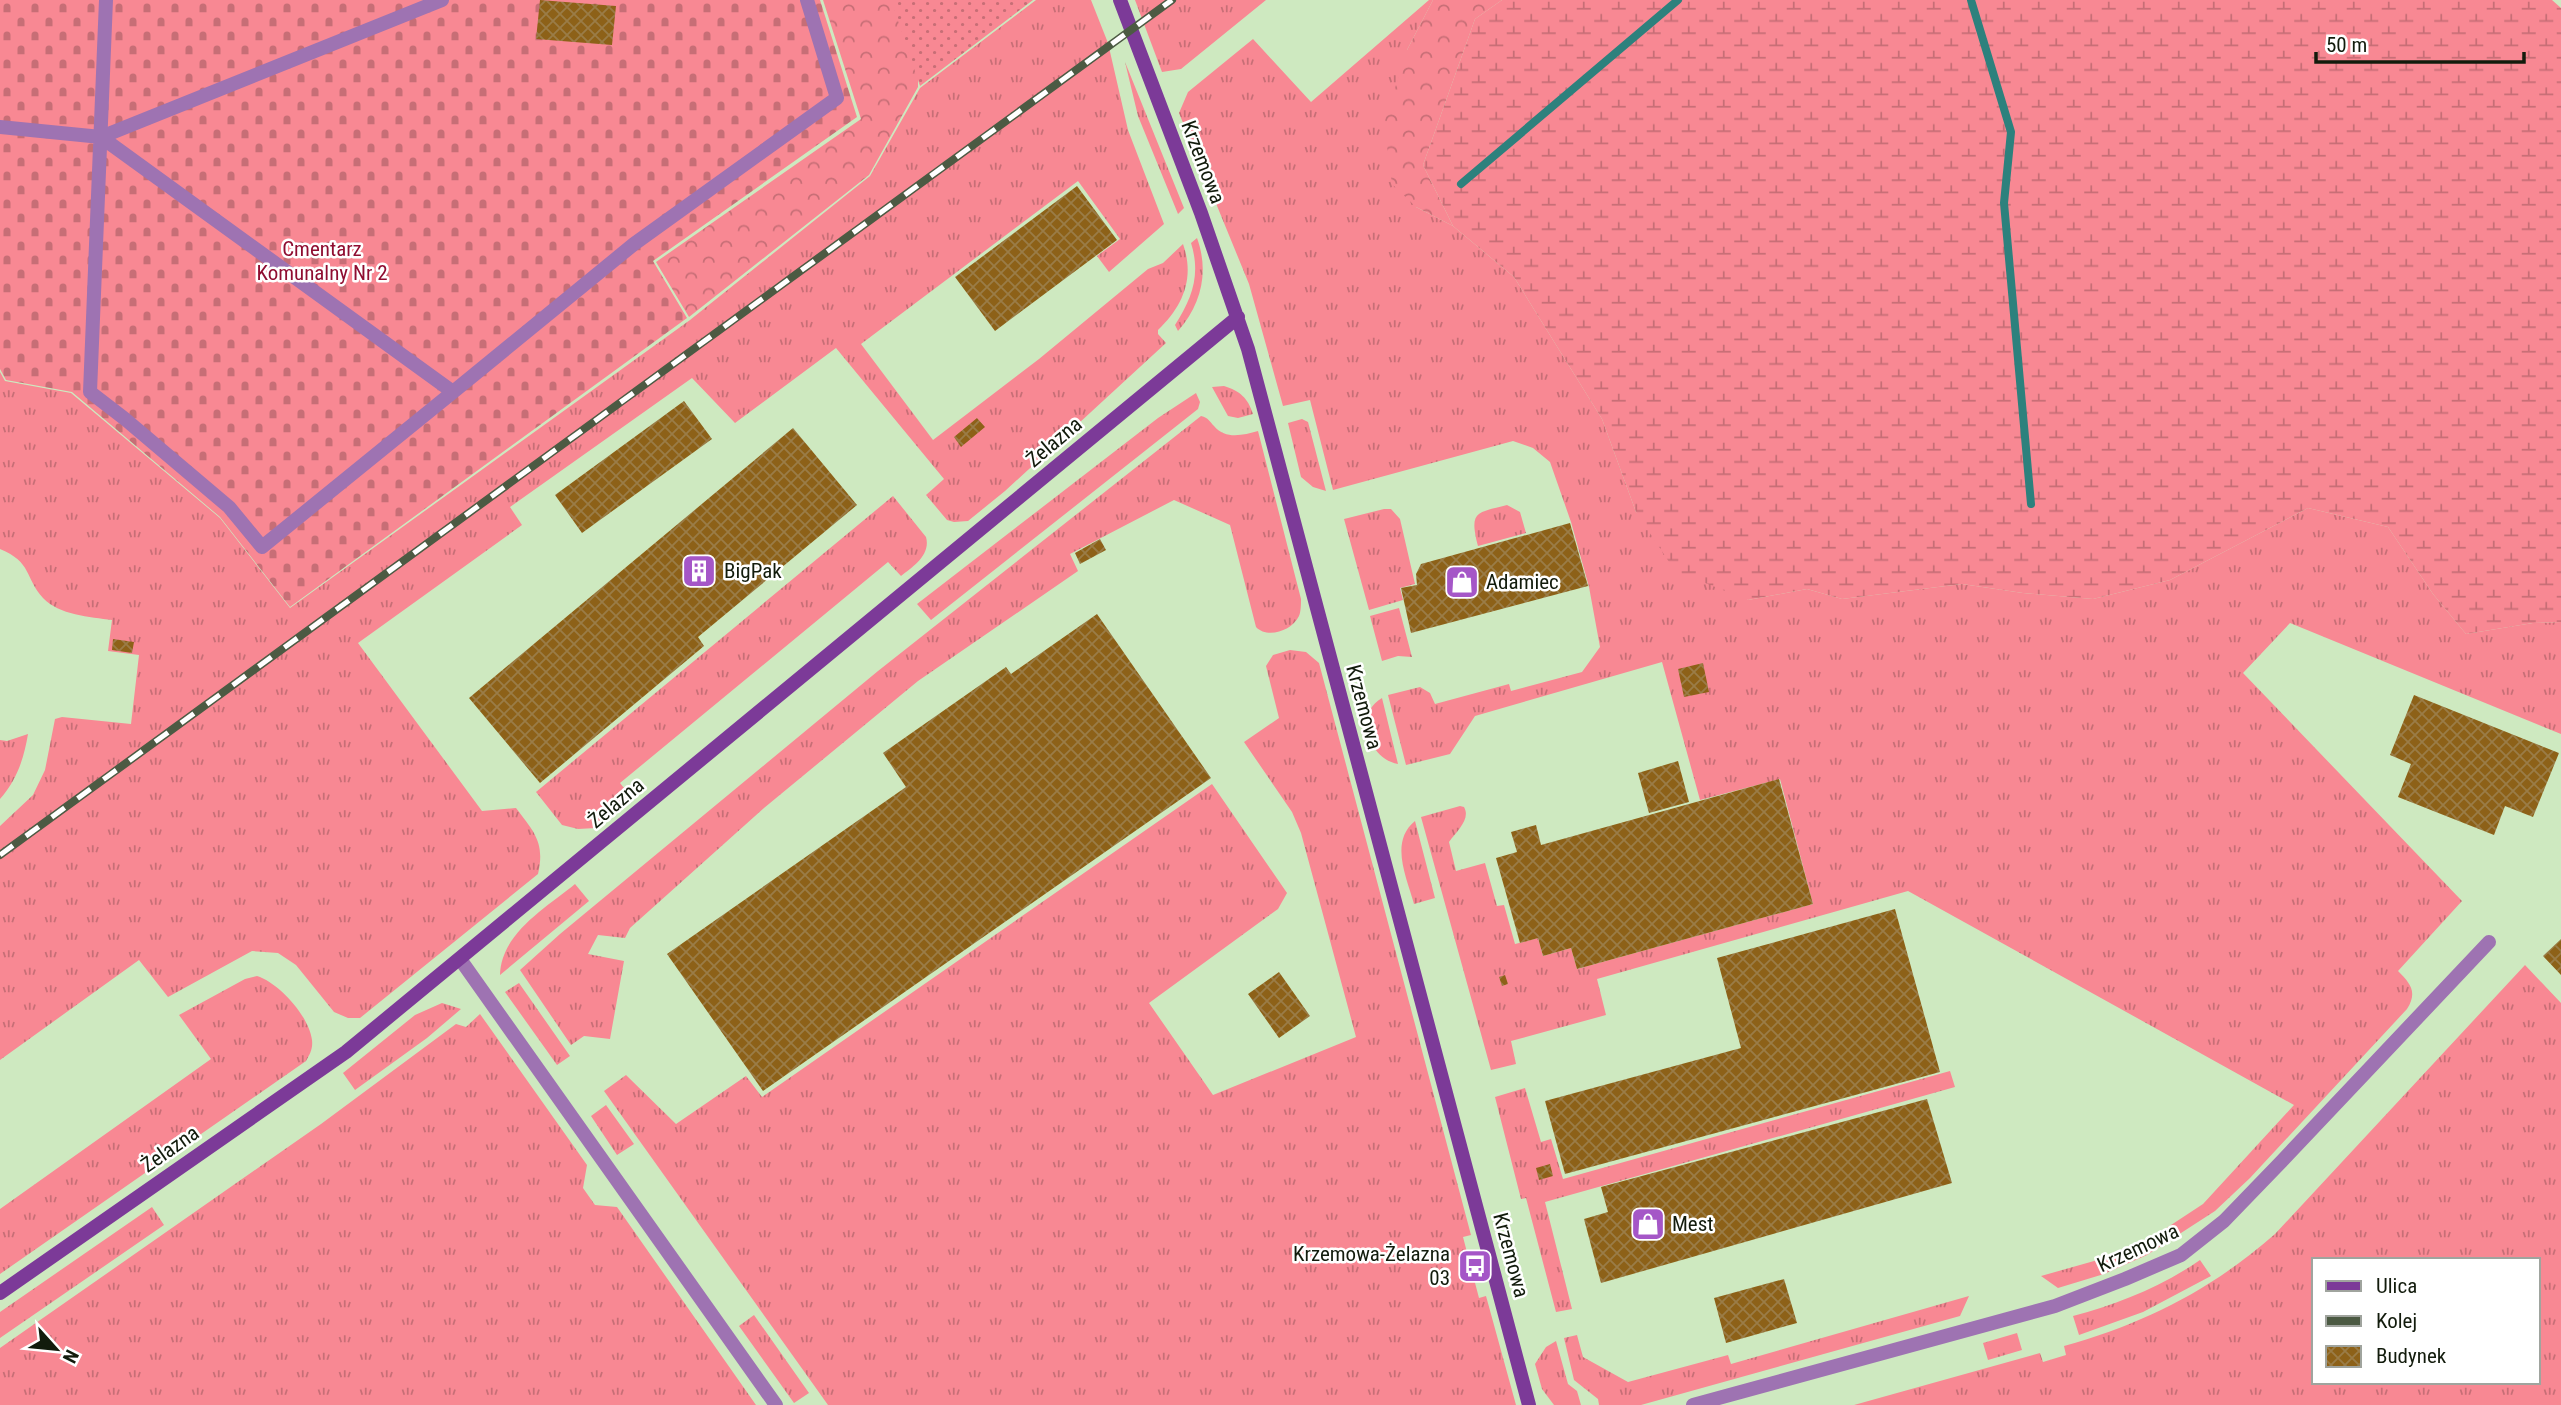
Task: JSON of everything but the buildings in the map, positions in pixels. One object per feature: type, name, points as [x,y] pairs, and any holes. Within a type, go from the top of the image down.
[{"type":"street","points":[[106,0],[90,392],[229,507],[262,547],[634,244],[837,98],[807,0]]},
{"type":"street","points":[[0,127],[101,137],[442,0]]},
{"type":"street","name":"Krzemowa","points":[[1120,0],[1201,213],[1248,349],[1529,1405]]},
{"type":"street","points":[[101,137],[453,392]]},
{"type":"street","name":"Żelazna","points":[[0,1293],[346,1052],[1238,317]]},
{"type":"street","name":"Krzemowa","points":[[1693,1405],[2055,1306],[2182,1255],[2224,1221],[2488,942]]},
{"type":"street","points":[[460,959],[776,1405]]},
{"type":"green space","name":"Cmentarz Komunalny Nr 2","points":[[0,0],[820,0],[857,117],[653,261],[687,318],[290,607],[220,517],[72,392],[6,380],[0,369]]},
{"type":"green space","points":[[823,0],[896,0],[918,38],[918,87],[869,175],[689,317],[656,262],[861,119]]},
{"type":"green space","points":[[891,0],[1033,0],[920,86]]},
{"type":"green space","points":[[1036,0],[1091,0],[1108,43],[1128,130],[1164,224],[1109,272],[1097,256],[1120,239],[1078,181],[861,344],[933,440],[1039,359],[1148,269],[1163,263],[1183,244],[1188,268],[1184,291],[1174,311],[1158,330],[1166,343],[1005,491],[968,521],[947,520],[926,495],[944,479],[836,348],[735,423],[692,378],[510,507],[522,525],[358,643],[482,811],[516,808],[537,839],[540,854],[538,874],[360,1018],[348,1018],[334,1012],[296,965],[278,953],[252,951],[168,997],[139,960],[0,1060],[0,826],[33,795],[45,770],[55,719],[62,717],[131,724],[139,655],[108,651],[112,620],[75,614],[50,604],[37,591],[18,559],[0,549],[0,372],[5,381],[71,393],[220,518],[290,608],[690,320],[870,176],[920,88]]},
{"type":"green space","points":[[1135,0],[1266,0],[1181,69],[1162,72]]},
{"type":"green space","points":[[1429,0],[1433,0],[1407,50],[1416,207],[1453,226],[1514,277],[1602,419],[1636,512],[1748,600],[1807,589],[1842,599],[1962,584],[2093,599],[2170,580],[2308,508],[2388,527],[2433,594],[2466,634],[2533,623],[2561,622],[2561,734],[2290,623],[2243,673],[2462,901],[2398,971],[2411,988],[2412,998],[2407,1009],[2250,1178],[2215,1211],[2147,1255],[2104,1274],[2058,1288],[2041,1276],[2133,1250],[2203,1204],[2294,1105],[1908,891],[1597,979],[1606,1015],[1511,1041],[1516,1064],[1491,1070],[1421,817],[1464,807],[1466,816],[1449,842],[1456,871],[1485,863],[1497,906],[1504,905],[1515,944],[1538,938],[1543,956],[1571,948],[1577,969],[1813,904],[1780,779],[1700,800],[1662,662],[1475,716],[1450,754],[1406,765],[1388,695],[1420,687],[1430,693],[1435,704],[1509,684],[1511,691],[1582,672],[1600,647],[1589,587],[1571,522],[1550,462],[1533,448],[1513,441],[1333,490],[1310,400],[1283,406],[1249,284],[1179,113],[1188,92],[1253,39],[1311,102]]},
{"type":"green space","points":[[1433,0],[1502,0],[1475,19],[1423,165],[1453,226],[1416,207],[1392,184],[1384,123],[1407,50]]},
{"type":"green space","points":[[1502,0],[2552,0],[2561,8],[2561,622],[2533,623],[2466,634],[2433,594],[2388,527],[2308,508],[2170,580],[2093,599],[1962,584],[1842,599],[1807,589],[1748,600],[1675,571],[1636,512],[1602,419],[1514,277],[1453,226],[1423,165],[1475,19]]},
{"type":"green space","points":[[1125,62],[1184,208],[1178,214],[1138,116]]},
{"type":"green space","points":[[1197,238],[1201,250],[1201,287],[1193,310],[1178,331],[1175,325],[1193,286],[1195,266],[1191,243]]},
{"type":"green space","points":[[1224,386],[1243,396],[1253,414],[1238,418],[1228,416],[1212,387]]},
{"type":"green space","points":[[1196,393],[1200,402],[1198,409],[931,620],[917,604],[1158,418]]},
{"type":"green space","points":[[1201,416],[1229,435],[1258,431],[1301,599],[1300,614],[1291,626],[1273,633],[1261,631],[1256,627],[1230,525],[1174,500],[1070,554],[1078,571],[918,681],[764,808],[630,928],[625,938],[598,935],[588,954],[624,961],[610,1039],[584,1036],[571,1045],[520,970],[878,671]]},
{"type":"green space","points":[[1302,419],[1308,422],[1326,491],[1313,487],[1301,477],[1288,423]]},
{"type":"green space","points":[[893,496],[926,537],[926,549],[916,564],[901,576],[888,562],[620,783],[632,798],[596,828],[578,829],[562,825],[536,792]]},
{"type":"green space","points":[[1507,505],[1520,512],[1526,533],[1478,546],[1474,526],[1478,515]]},
{"type":"green space","points":[[1391,509],[1400,519],[1415,584],[1400,588],[1403,600],[1369,610],[1344,519]]},
{"type":"green space","points":[[1399,608],[1412,657],[1398,656],[1382,661],[1370,616]]},
{"type":"green space","points":[[1290,650],[1306,652],[1319,663],[1471,1235],[1463,1237],[1479,1298],[1486,1296],[1516,1405],[828,1405],[604,1091],[626,1075],[676,1124],[746,1076],[762,1097],[1212,784],[1287,893],[1278,909],[1149,1003],[1213,1095],[1356,1037],[1301,833],[1292,812],[1244,742],[1279,718],[1266,666],[1273,655]]},
{"type":"green space","points":[[1382,698],[1398,764],[1379,754],[1368,735],[1368,714],[1373,705]]},
{"type":"green space","points":[[28,734],[19,768],[0,799],[0,740],[7,741]]},
{"type":"green space","points":[[1415,821],[1435,898],[1414,904],[1404,872],[1401,850],[1407,830]]},
{"type":"green space","points":[[575,884],[589,901],[500,975],[502,960],[517,934],[539,912]]},
{"type":"green space","points":[[2525,965],[2561,1003],[2561,1405],[1854,1405],[2040,1353],[2043,1362],[2066,1355],[2064,1346],[2123,1327],[2150,1315],[2202,1288],[2275,1234]]},
{"type":"green space","points":[[257,976],[283,993],[305,1021],[312,1043],[306,1061],[0,1274],[0,1209],[211,1059],[179,1015],[245,979]]},
{"type":"green space","points":[[519,983],[570,1056],[557,1065],[505,992]]},
{"type":"green space","points":[[442,1003],[461,1009],[427,1038],[355,1090],[343,1073],[415,1015]]},
{"type":"green space","points":[[480,1014],[587,1165],[583,1188],[595,1205],[617,1207],[756,1405],[0,1405],[0,1348],[321,1124],[456,1024],[466,1027]]},
{"type":"green space","points":[[1950,1071],[1955,1087],[1545,1202],[1572,1309],[1556,1312],[1526,1198],[1521,1199],[1495,1097],[1525,1088],[1541,1142],[1551,1139],[1563,1179]]},
{"type":"green space","points":[[606,1105],[634,1144],[617,1155],[591,1116]]},
{"type":"green space","points":[[152,1207],[164,1225],[0,1338],[0,1312]]},
{"type":"green space","points":[[2200,1260],[2211,1276],[2143,1312],[2079,1335],[2073,1316],[2139,1294]]},
{"type":"green space","points":[[1969,1296],[1960,1316],[1641,1405],[1599,1405],[1598,1399],[1574,1380],[1564,1338],[1577,1335],[1583,1357],[1628,1382],[1728,1355],[1731,1364]]},
{"type":"green space","points":[[754,1315],[809,1393],[794,1403],[739,1326]]},
{"type":"green space","points":[[2017,1333],[2022,1350],[1988,1360],[1983,1343]]},
{"type":"green space","points":[[1556,1341],[1568,1384],[1577,1391],[1581,1405],[1554,1405],[1542,1389],[1535,1364],[1546,1347]]},
{"type":"waterway","points":[[1461,184],[1678,0]]},
{"type":"waterway","points":[[1971,0],[2011,132],[2004,203],[2031,504]]},
{"type":"railway","points":[[0,855],[1172,0]]},
{"type":"place","name":"BigPak","points":[[699,571]]},
{"type":"place","name":"Adamiec","points":[[1462,582]]},
{"type":"place","name":"Mest","points":[[1648,1224]]},
{"type":"place","name":"Krzemowa-Żelazna 03","points":[[1475,1266]]}]
